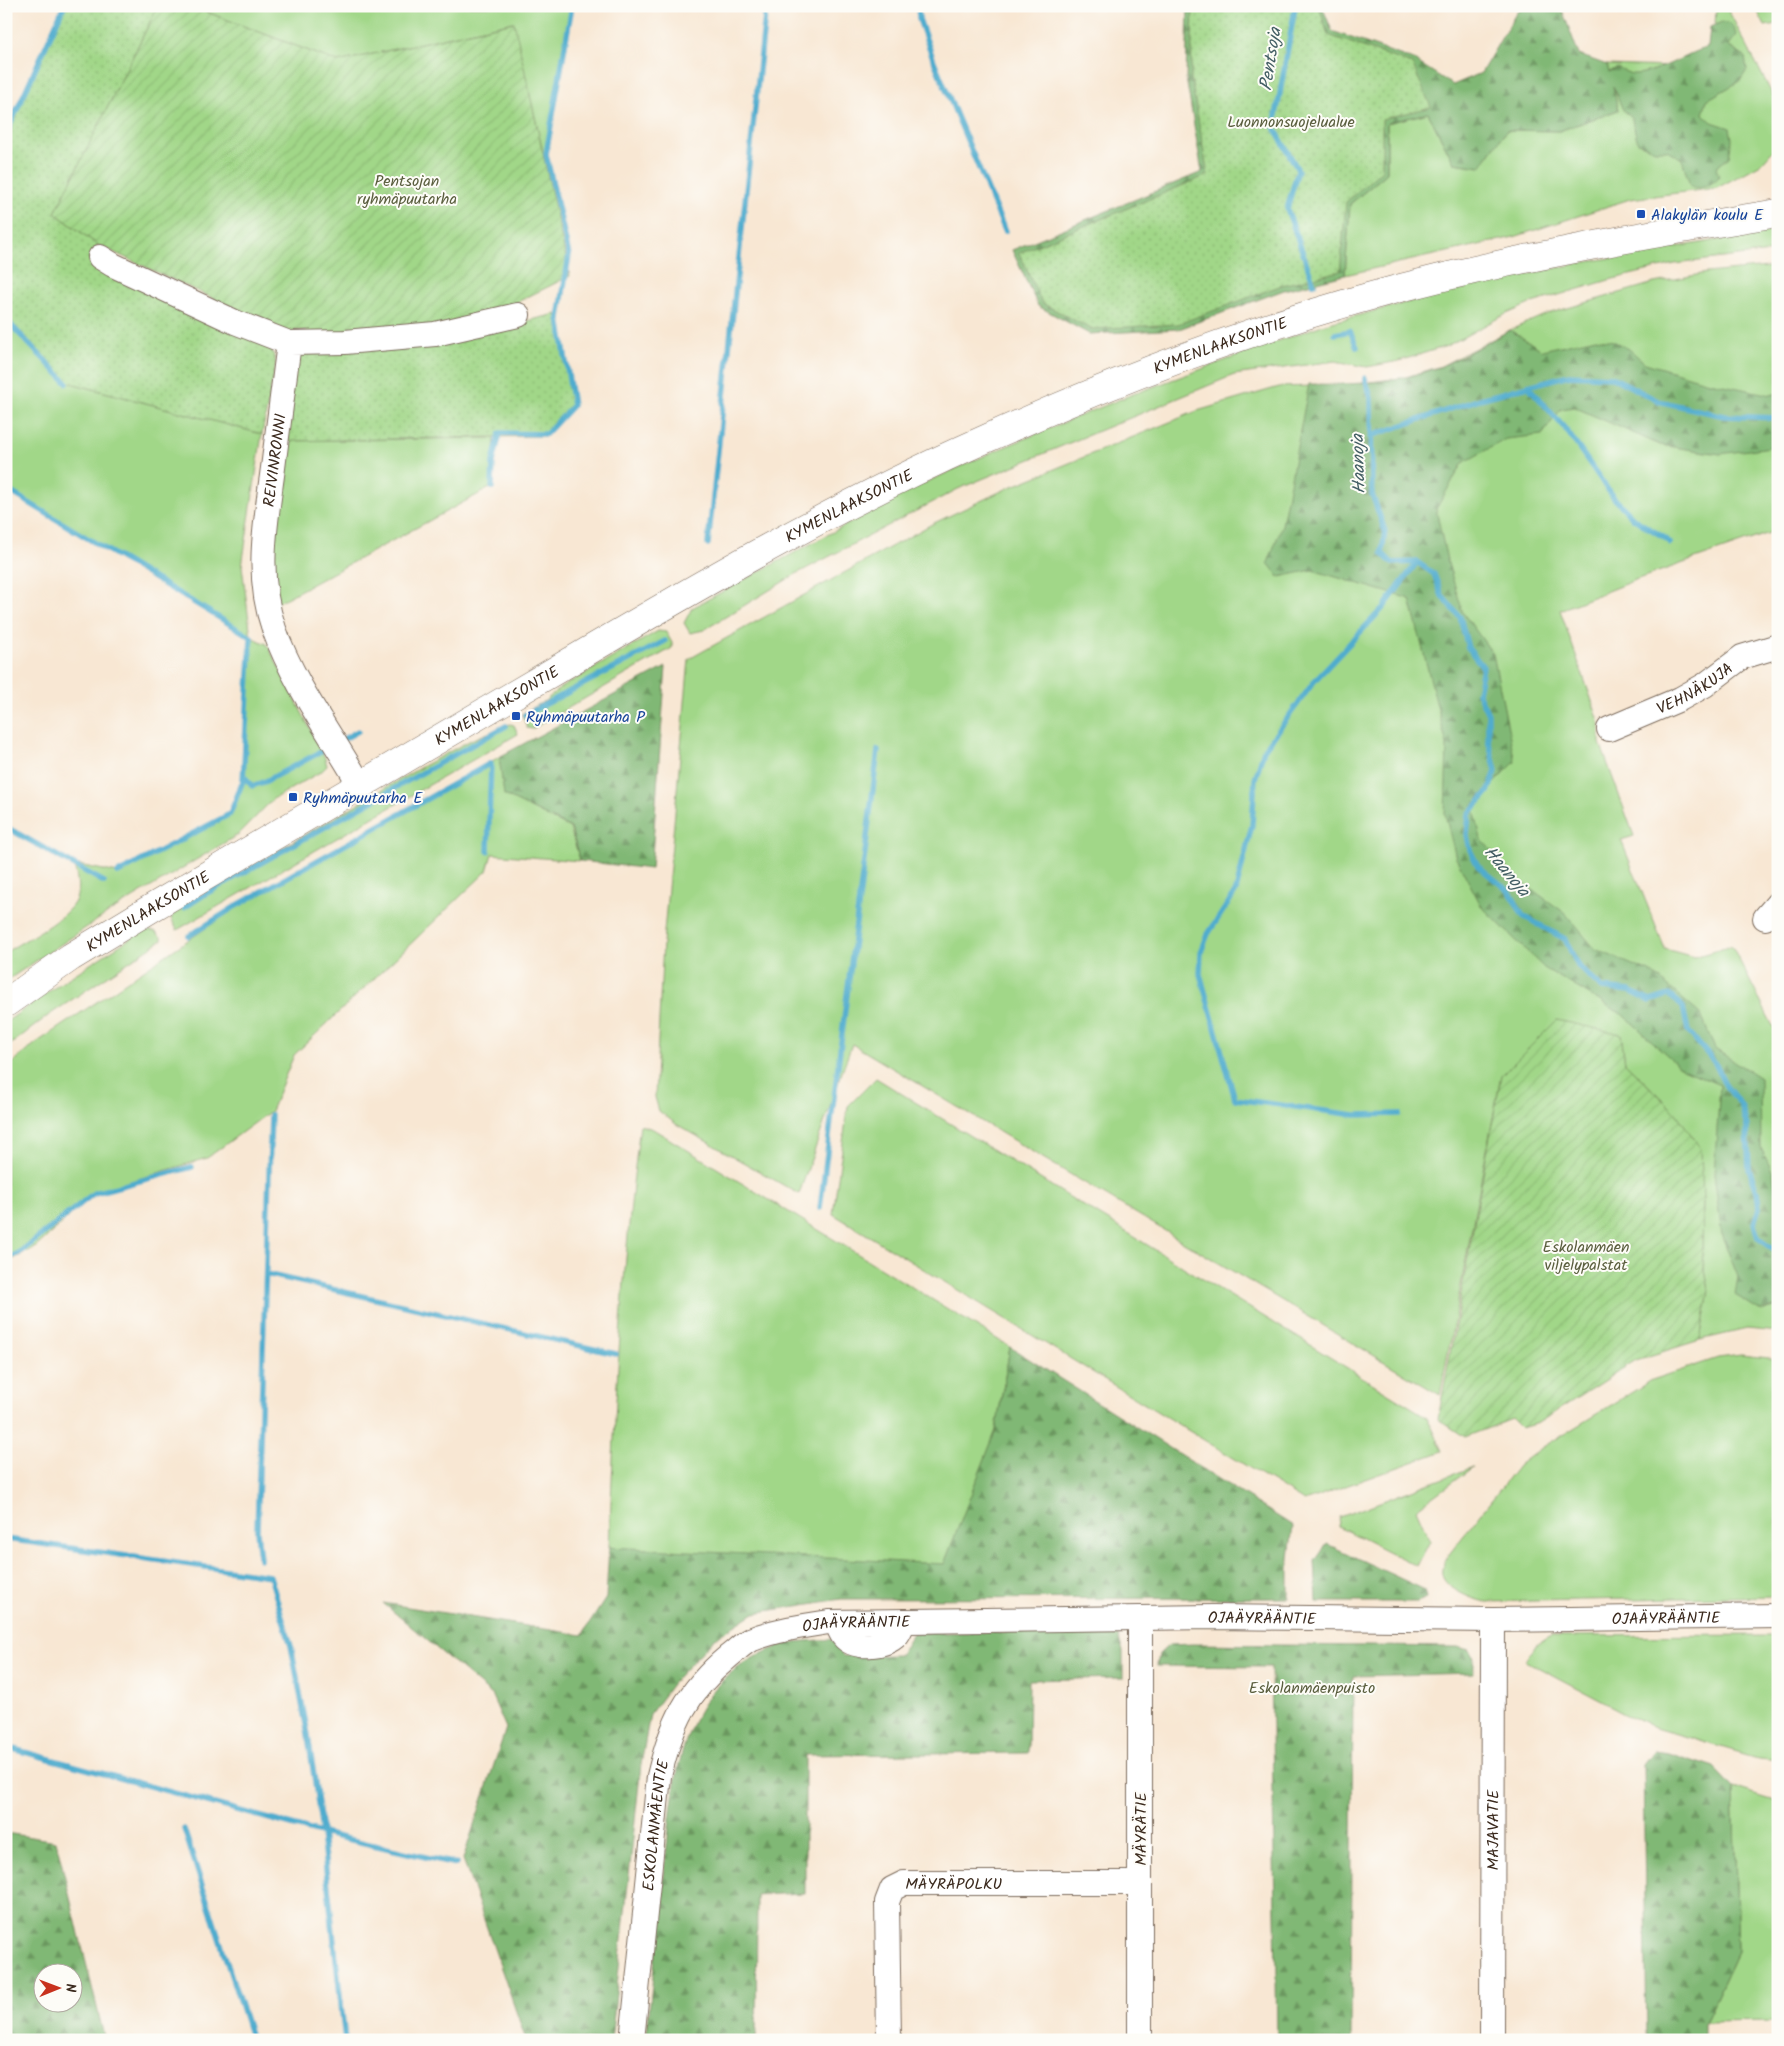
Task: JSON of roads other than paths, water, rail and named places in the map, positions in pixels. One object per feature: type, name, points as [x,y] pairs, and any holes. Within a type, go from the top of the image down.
[{"type":"main road","name":"KYMENLAAKSONTIE","points":[[6,1003],[71,958],[155,906],[663,606],[788,536],[903,476],[984,439],[1102,390],[1301,318],[1442,278],[1637,236],[1778,213]]},
{"type":"street","points":[[100,257],[113,265],[235,322],[289,344],[345,342],[435,334],[518,315]]},
{"type":"street","name":"REIVINRONNI","points":[[289,344],[263,546],[265,589],[274,629],[284,652],[308,699],[360,785]]},
{"type":"street","name":"VEHNÄKUJA","points":[[1609,729],[1680,700],[1705,685],[1742,657],[1778,646]]},
{"type":"street","name":"OJAÄYRÄÄNTIE","points":[[748,1641],[781,1630],[836,1622],[1140,1618],[1493,1620],[1778,1616]]},
{"type":"street","name":"MÄYRÄTIE","points":[[1140,1618],[1140,2040]]},
{"type":"street","name":"MAJAVATIE","points":[[1492,2040],[1493,1620]]},
{"type":"street","name":"ESKOLANMÄENTIE","points":[[632,2040],[659,1776],[669,1738],[685,1703],[712,1670],[748,1641]]},
{"type":"street","name":"MÄYRÄPOLKU","points":[[889,2040],[887,1902],[892,1889],[904,1883],[1140,1883]]},
{"type":"waterway","points":[[6,134],[64,6]]},
{"type":"waterway","points":[[492,487],[493,462],[500,433],[546,434],[573,405],[559,318],[569,255],[546,154],[572,6]]},
{"type":"waterway","points":[[708,544],[766,6]]},
{"type":"waterway","points":[[918,6],[919,19],[934,61],[1005,231]]},
{"type":"waterway","name":"Pentsoja","points":[[1293,6],[1295,8],[1274,127],[1298,170],[1287,209],[1314,284]]},
{"type":"waterway","points":[[6,320],[67,383]]},
{"type":"waterway","name":"Haanoja","points":[[1335,334],[1350,331],[1357,347]]},
{"type":"waterway","points":[[1371,436],[1480,399],[1569,375],[1612,377],[1658,401],[1724,416],[1778,418]]},
{"type":"waterway","name":"Haanoja","points":[[1365,378],[1371,398],[1372,494],[1385,531],[1382,553],[1392,563],[1417,562],[1434,574],[1442,596],[1460,617],[1468,648],[1483,667],[1478,693],[1488,714],[1488,739],[1496,771],[1488,792],[1469,814],[1467,835],[1470,850],[1478,866],[1510,892],[1523,916],[1565,939],[1578,966],[1602,988],[1630,991],[1650,1001],[1669,995],[1683,1007],[1688,1031],[1715,1063],[1726,1086],[1741,1105],[1747,1126],[1749,1169],[1757,1191],[1759,1208],[1754,1223],[1758,1238],[1778,1252]]},
{"type":"waterway","points":[[1528,386],[1567,431],[1613,497],[1634,519],[1670,543]]},
{"type":"waterway","points":[[6,489],[251,637],[243,781],[230,814],[118,873]]},
{"type":"waterway","points":[[1399,1114],[1355,1115],[1235,1099],[1200,974],[1201,952],[1208,934],[1236,891],[1252,825],[1255,779],[1264,750],[1316,679],[1384,607],[1417,562]]},
{"type":"waterway","points":[[525,715],[665,641]]},
{"type":"waterway","points":[[184,908],[207,893],[506,726]]},
{"type":"waterway","points":[[340,741],[358,731]]},
{"type":"waterway","points":[[244,776],[252,786],[264,782],[330,747]]},
{"type":"waterway","points":[[820,1208],[878,750]]},
{"type":"waterway","points":[[189,936],[236,906],[491,763],[488,851]]},
{"type":"waterway","points":[[6,827],[104,882]]},
{"type":"waterway","points":[[260,1559],[257,1531],[271,1115]]},
{"type":"waterway","points":[[6,1259],[19,1253],[94,1193],[192,1167]]},
{"type":"waterway","points":[[266,1274],[616,1354]]},
{"type":"waterway","points":[[6,1539],[270,1576],[291,1646],[308,1735],[321,1824],[345,2040]]},
{"type":"waterway","points":[[6,1747],[321,1833],[456,1864]]},
{"type":"waterway","points":[[184,1829],[252,2040]]},
{"type":"place","name":"Alakylän koulu E","points":[[1641,214]]},
{"type":"place","name":"Ryhmäpuutarha P","points":[[516,716]]},
{"type":"place","name":"Ryhmäpuutarha E","points":[[293,797]]},
{"type":"park label","name":"Luonnonsuojelualue","points":[[1291,121]]},
{"type":"park label","name":"Pentsojan ryhmäpuutarha","points":[[407,189]]},
{"type":"park label","name":"Eskolanmäen viljelypalstat","points":[[1586,1255]]},
{"type":"park label","name":"Eskolanmäenpuisto","points":[[1312,1687]]}]
